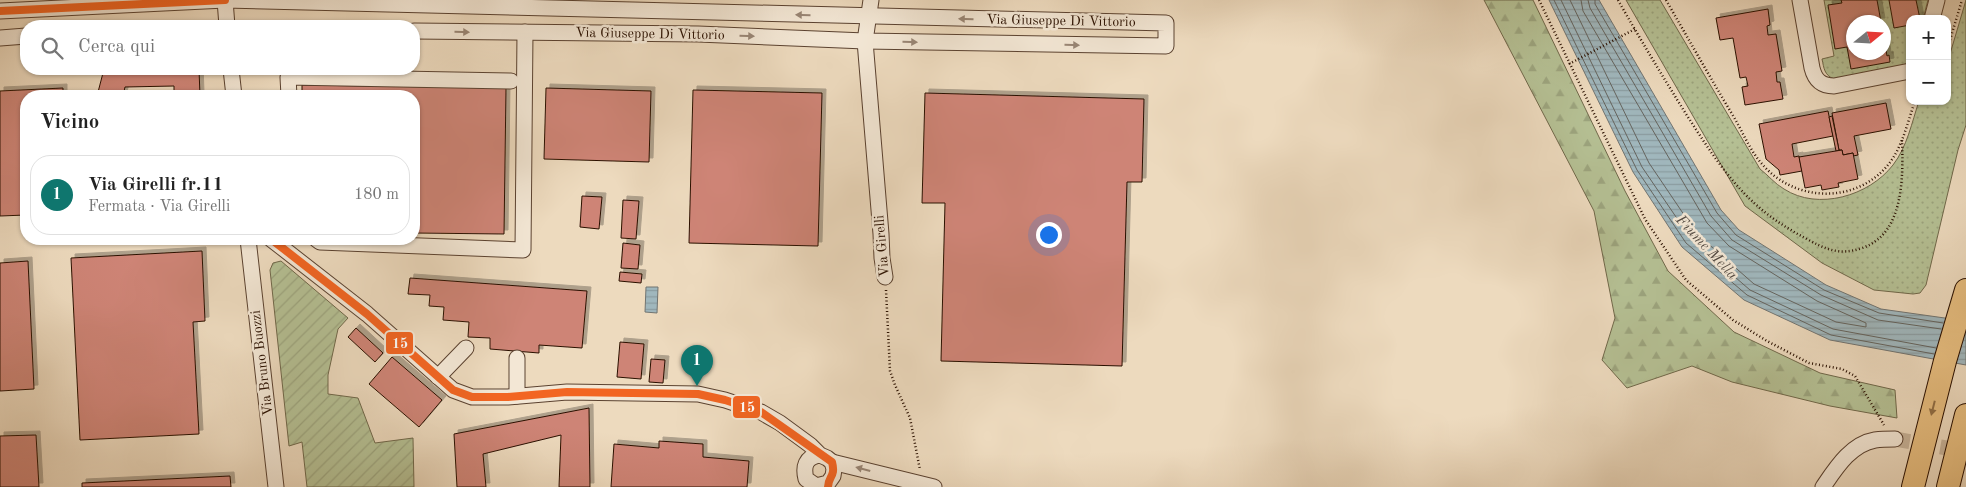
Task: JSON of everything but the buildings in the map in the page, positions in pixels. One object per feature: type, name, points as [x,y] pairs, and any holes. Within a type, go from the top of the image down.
[{"type":"highway","points":[[1913,487],[1945,361],[1965,293]]},
{"type":"highway","points":[[1948,487],[1966,415]]},
{"type":"highway","points":[[1964,487],[1966,476]]},
{"type":"street","points":[[225,0],[227,20]]},
{"type":"street","name":"Via Giuseppe Di Vittorio","points":[[0,11],[225,0],[823,16],[870,7],[1166,23],[1166,46],[865,41],[698,34],[420,31]]},
{"type":"street","points":[[1800,0],[1812,68],[1814,76],[1819,82],[1827,86],[1834,86],[1906,72]]},
{"type":"street","points":[[1933,15],[1937,0]]},
{"type":"street","name":"Via Girelli","points":[[870,7],[865,41],[885,276]]},
{"type":"street","points":[[396,245],[523,250],[525,32]]},
{"type":"street","points":[[0,38],[20,36]]},
{"type":"street","points":[[232,75],[233,90]]},
{"type":"street","points":[[289,90],[288,77],[511,81]]},
{"type":"street","name":"Via Bruno Buozzi","points":[[249,245],[276,487]]},
{"type":"street","points":[[279,245],[367,314],[453,390],[472,397],[568,392],[698,394],[725,400],[761,412],[780,424],[810,445],[834,469],[833,476],[828,485],[811,485],[806,479],[805,464],[800,450],[780,424]]},
{"type":"street","points":[[438,376],[466,348]]},
{"type":"street","points":[[517,358],[517,396]]},
{"type":"street","points":[[1823,487],[1851,451],[1874,440],[1895,439]]},
{"type":"street","points":[[805,464],[810,458],[826,459],[929,487]]},
{"type":"path","points":[[1539,0],[1646,219],[1686,280],[1733,320],[1767,341],[1809,363],[1842,369],[1855,376],[1884,425],[1895,439]]},
{"type":"path","points":[[1618,0],[1712,155],[1735,184],[1761,209],[1789,229],[1816,244],[1835,252],[1848,253],[1868,247],[1891,224],[1897,206],[1903,174],[1902,139]]},
{"type":"path","points":[[1666,0],[1762,164],[1786,185],[1809,193],[1828,195],[1862,186],[1878,175],[1891,161],[1902,139],[1914,105]]},
{"type":"path","points":[[1951,37],[1962,0]]},
{"type":"path","points":[[1569,64],[1635,29]]},
{"type":"path","name":"Via Girelli","points":[[885,276],[890,371],[910,418],[920,472],[929,487]]},
{"type":"green space","points":[[1484,0],[1533,0],[1625,191],[1668,271],[1734,332],[1820,373],[1895,390],[1897,418],[1830,406],[1732,382],[1692,366],[1627,388],[1602,360],[1615,318],[1594,211]]},
{"type":"green space","points":[[1626,0],[1660,0],[1760,169],[1781,187],[1797,196],[1827,199],[1857,192],[1883,176],[1898,158],[1906,142],[1918,105],[1951,105],[1951,51],[1966,0],[1966,125],[1958,150],[1926,285],[1920,293],[1874,290],[1822,263],[1745,206]]},
{"type":"green space","points":[[1824,0],[1928,0],[1924,15],[1906,15],[1906,64],[1834,79],[1826,73],[1822,59],[1834,56]]},
{"type":"green space","points":[[281,261],[348,318],[338,329],[328,375],[328,394],[358,398],[375,443],[413,438],[414,487],[307,487],[302,442],[289,446],[270,270],[273,263]]},
{"type":"water","name":"Fiume Mella","points":[[1549,0],[1599,0],[1721,210],[1739,230],[1826,285],[1881,309],[1966,321],[1966,365],[1830,340],[1744,300],[1682,247],[1633,172]]},
{"type":"water","points":[[646,287],[658,287],[657,313],[645,312]]},
{"type":"tunnel","points":[[1895,439],[1965,451]]},
{"type":"transit line","name":"15","points":[[0,11],[225,0]]},
{"type":"transit line","name":"15","points":[[279,245],[367,314],[453,390],[472,397],[508,397],[567,392],[698,394],[725,400],[761,412],[832,462],[833,471],[828,487]]},
{"type":"place","name":"Via Girelli fr.11","points":[[697,386]]}]
